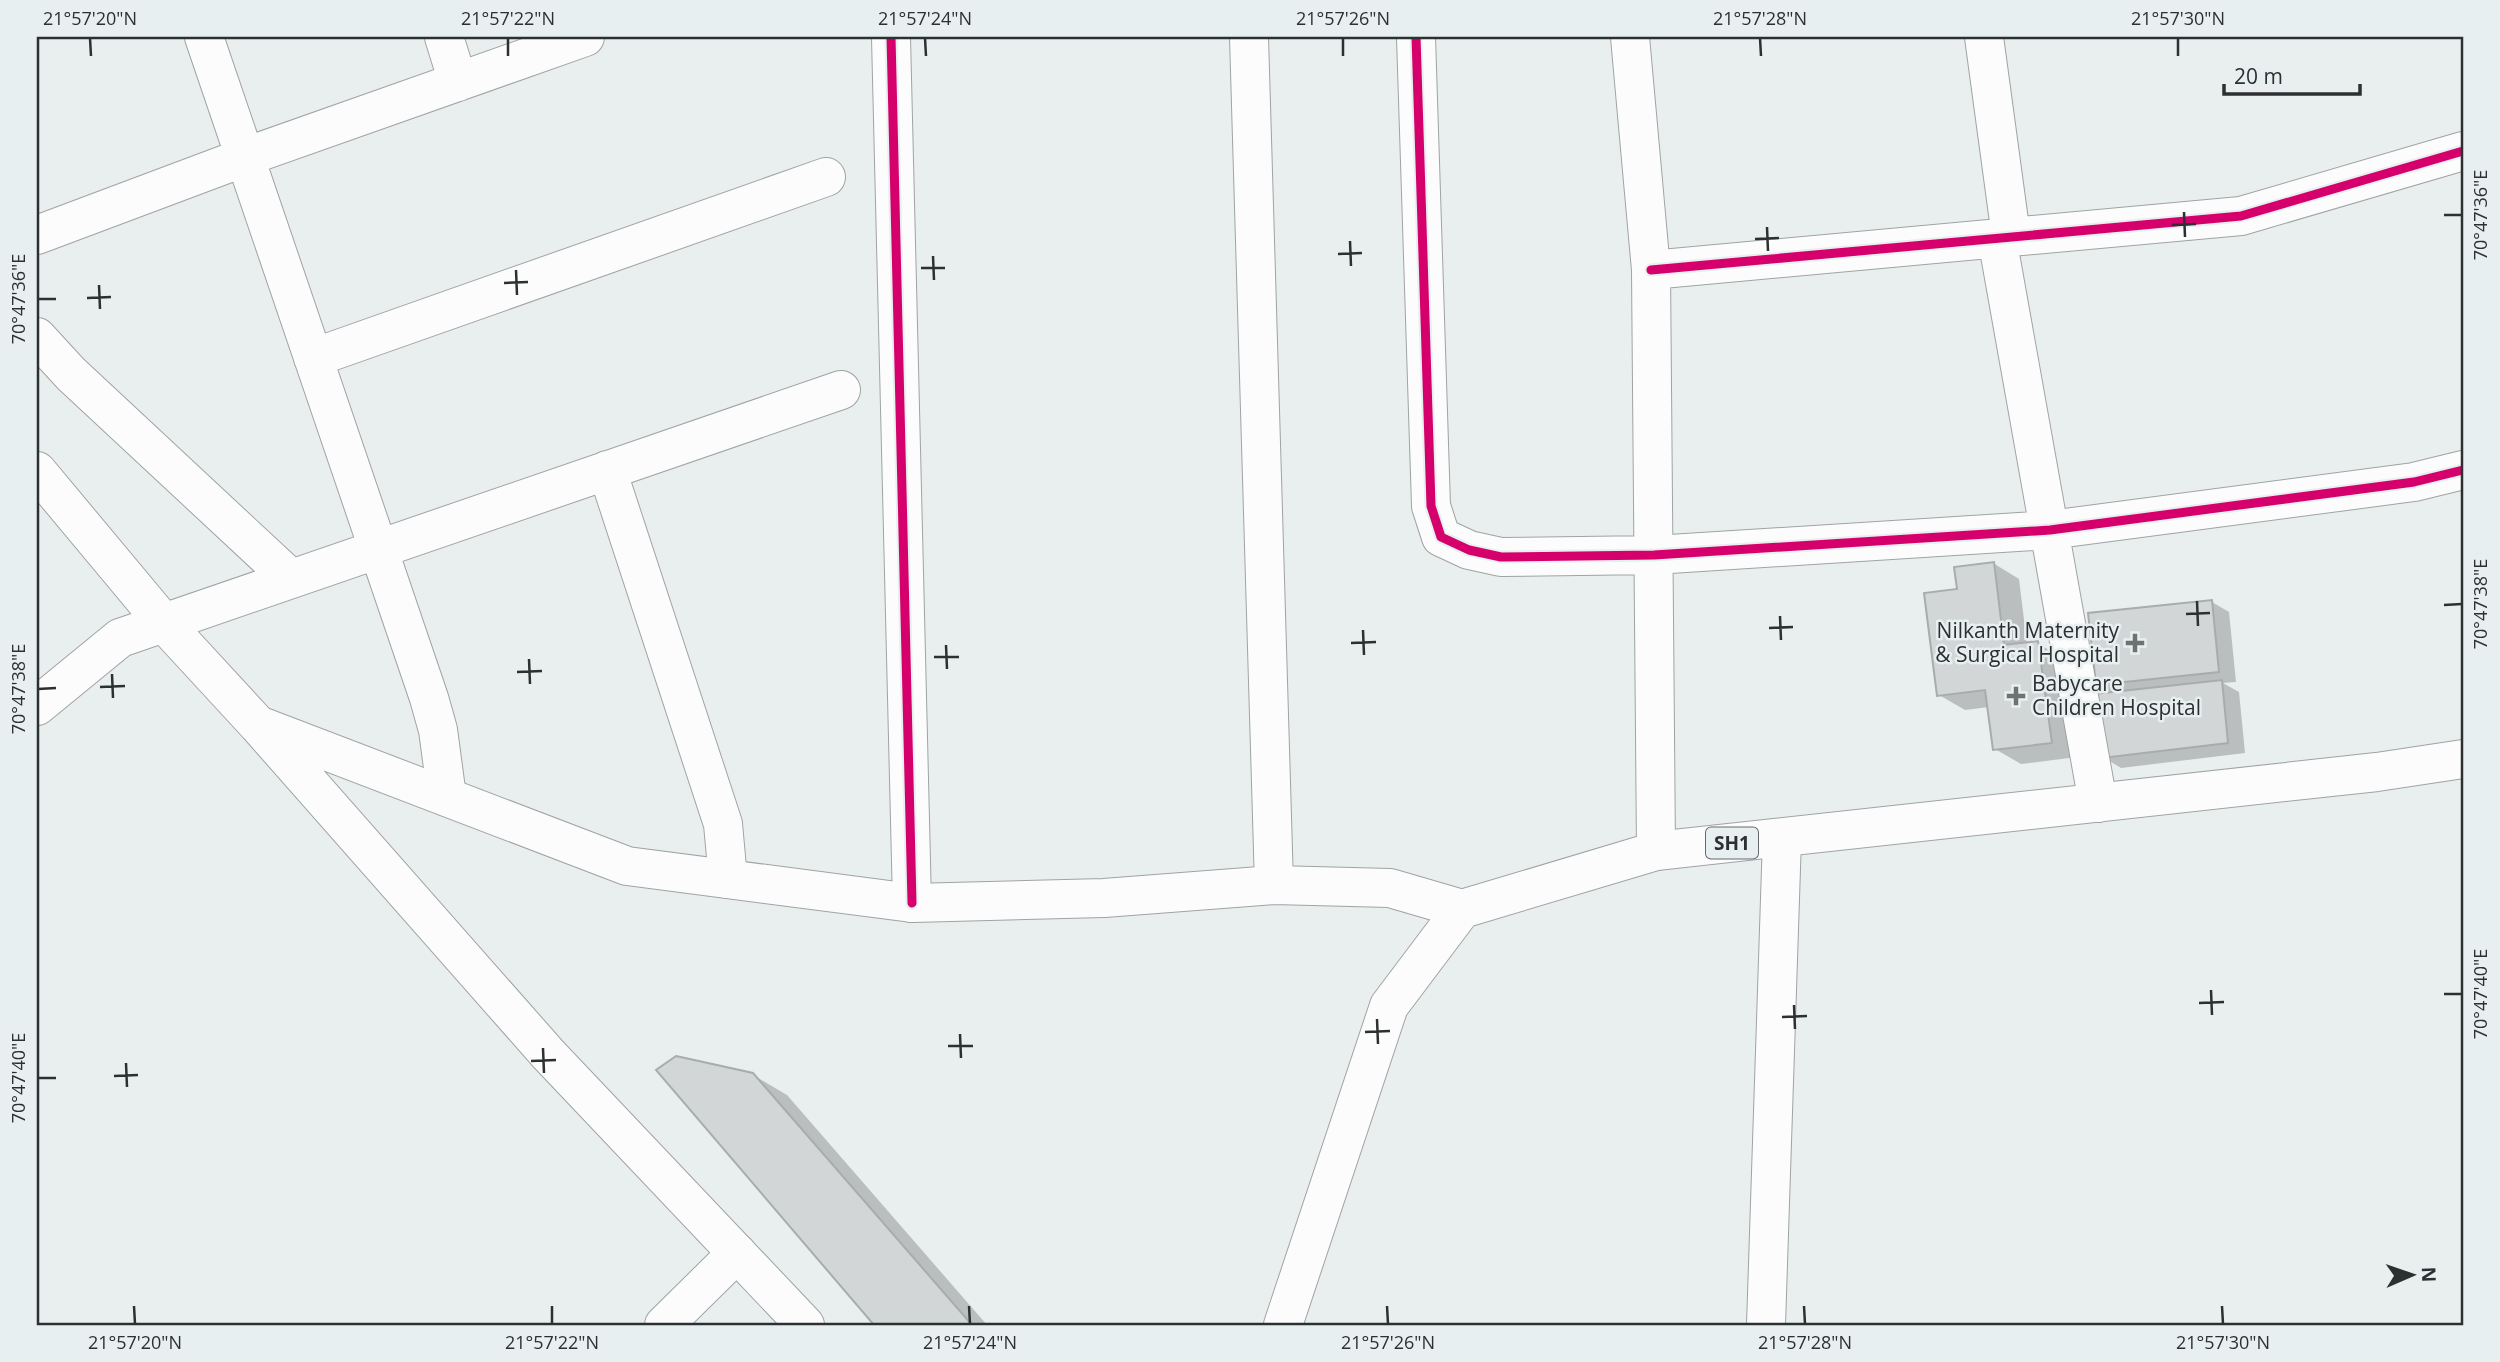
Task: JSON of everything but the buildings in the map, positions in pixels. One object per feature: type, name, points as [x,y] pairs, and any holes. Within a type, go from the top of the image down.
[{"type":"street","points":[[204,37],[379,548],[438,730],[447,797]]},
{"type":"street","points":[[444,37],[458,82]]},
{"type":"street","points":[[37,235],[245,157],[585,37]]},
{"type":"street","points":[[891,37],[912,903]]},
{"type":"street","points":[[1249,37],[1274,885]]},
{"type":"street","points":[[1416,37],[1431,506],[1441,537],[1469,550],[1501,557],[1654,555],[2050,530],[2414,482],[2463,470]]},
{"type":"street","points":[[1630,37],[1651,270],[1656,851]]},
{"type":"street","points":[[1984,37],[2004,237],[2050,530],[2098,803]]},
{"type":"street","points":[[1651,270],[2241,216],[2463,151]]},
{"type":"street","points":[[313,358],[826,177]]},
{"type":"street","points":[[37,337],[71,374],[290,578]]},
{"type":"street","points":[[37,706],[120,638],[841,390]]},
{"type":"street","points":[[607,470],[723,824],[729,878]]},
{"type":"street","points":[[37,471],[163,622],[258,725],[548,1054],[805,1325]]},
{"type":"street","points":[[258,725],[626,866],[912,903],[1104,898],[1274,885],[1390,888],[1462,909],[1389,1006],[1283,1325]]},
{"type":"street","name":"SH1","points":[[1462,909],[1656,851],[2377,772],[2463,760]]},
{"type":"street","points":[[1766,1325],[1782,838]]},
{"type":"street","points":[[664,1325],[737,1253]]},
{"type":"cycle path","points":[[891,37],[912,903]]},
{"type":"cycle path","points":[[1416,37],[1431,506],[1441,537],[1469,550],[1501,557],[1654,555],[2050,530],[2414,482],[2463,470]]},
{"type":"cycle path","points":[[1651,270],[2241,216],[2463,151]]},
{"type":"place","name":"Nilkanth Maternity & Surgical Hospital","points":[[2135,643]]},
{"type":"place","name":"Babycare Children Hospital","points":[[2016,696]]}]
